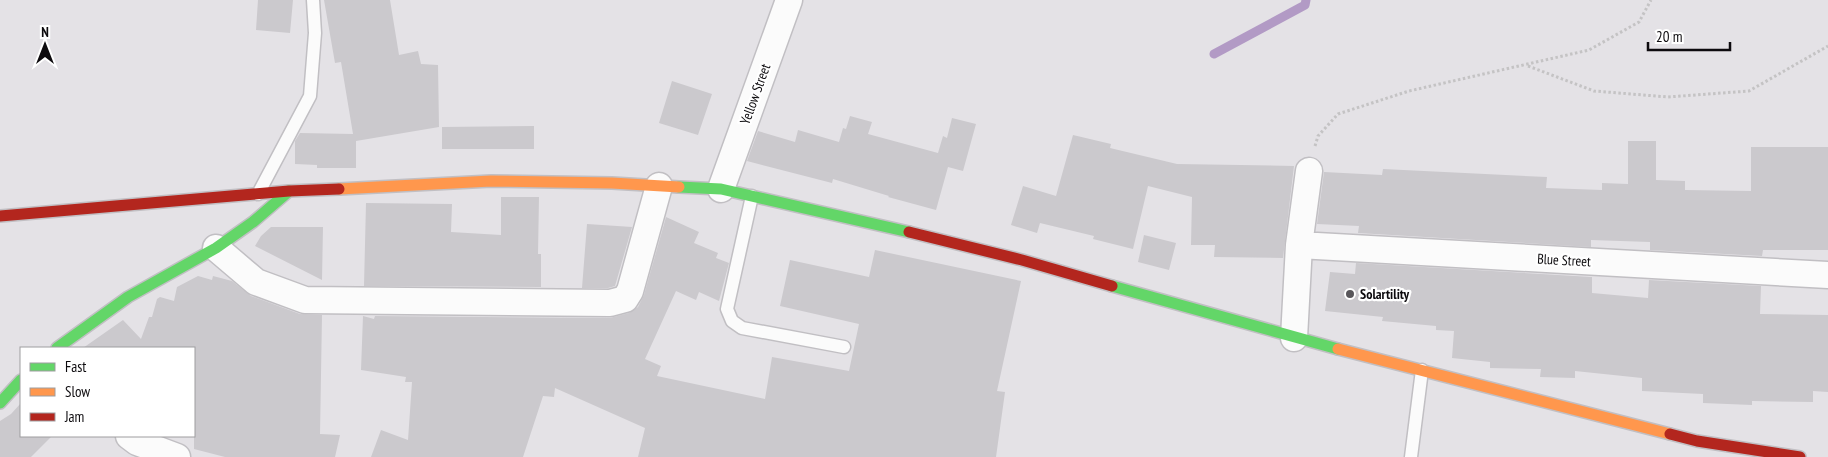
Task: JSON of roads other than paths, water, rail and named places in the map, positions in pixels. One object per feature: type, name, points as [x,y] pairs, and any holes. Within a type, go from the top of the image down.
[{"type":"street","name":"Yellow Street","points":[[721,189],[789,0]]},
{"type":"street","points":[[1294,338],[1299,245],[1308,171]]},
{"type":"street","points":[[0,216],[289,191],[491,181],[612,183],[721,189],[883,225],[1022,260],[1294,338],[1697,441],[1800,457]]},
{"type":"street","points":[[216,248],[256,282],[305,300],[610,303],[625,299],[630,291],[659,186]]},
{"type":"street","points":[[58,347],[128,297],[216,248],[253,222],[289,191]]},
{"type":"street","name":"Blue Street","points":[[1299,245],[1828,275]]},
{"type":"street","points":[[0,403],[20,381]]},
{"type":"street","points":[[133,445],[177,457]]},
{"type":"lane","points":[[258,194],[310,96],[314,33],[313,0]]},
{"type":"lane","points":[[752,196],[728,309],[732,321],[742,328],[844,347]]},
{"type":"lane","points":[[1411,457],[1422,370]]},
{"type":"waterway","points":[[1214,54],[1305,5],[1306,0]]},
{"type":"place","name":"Solartility","points":[[1350,294]]}]
